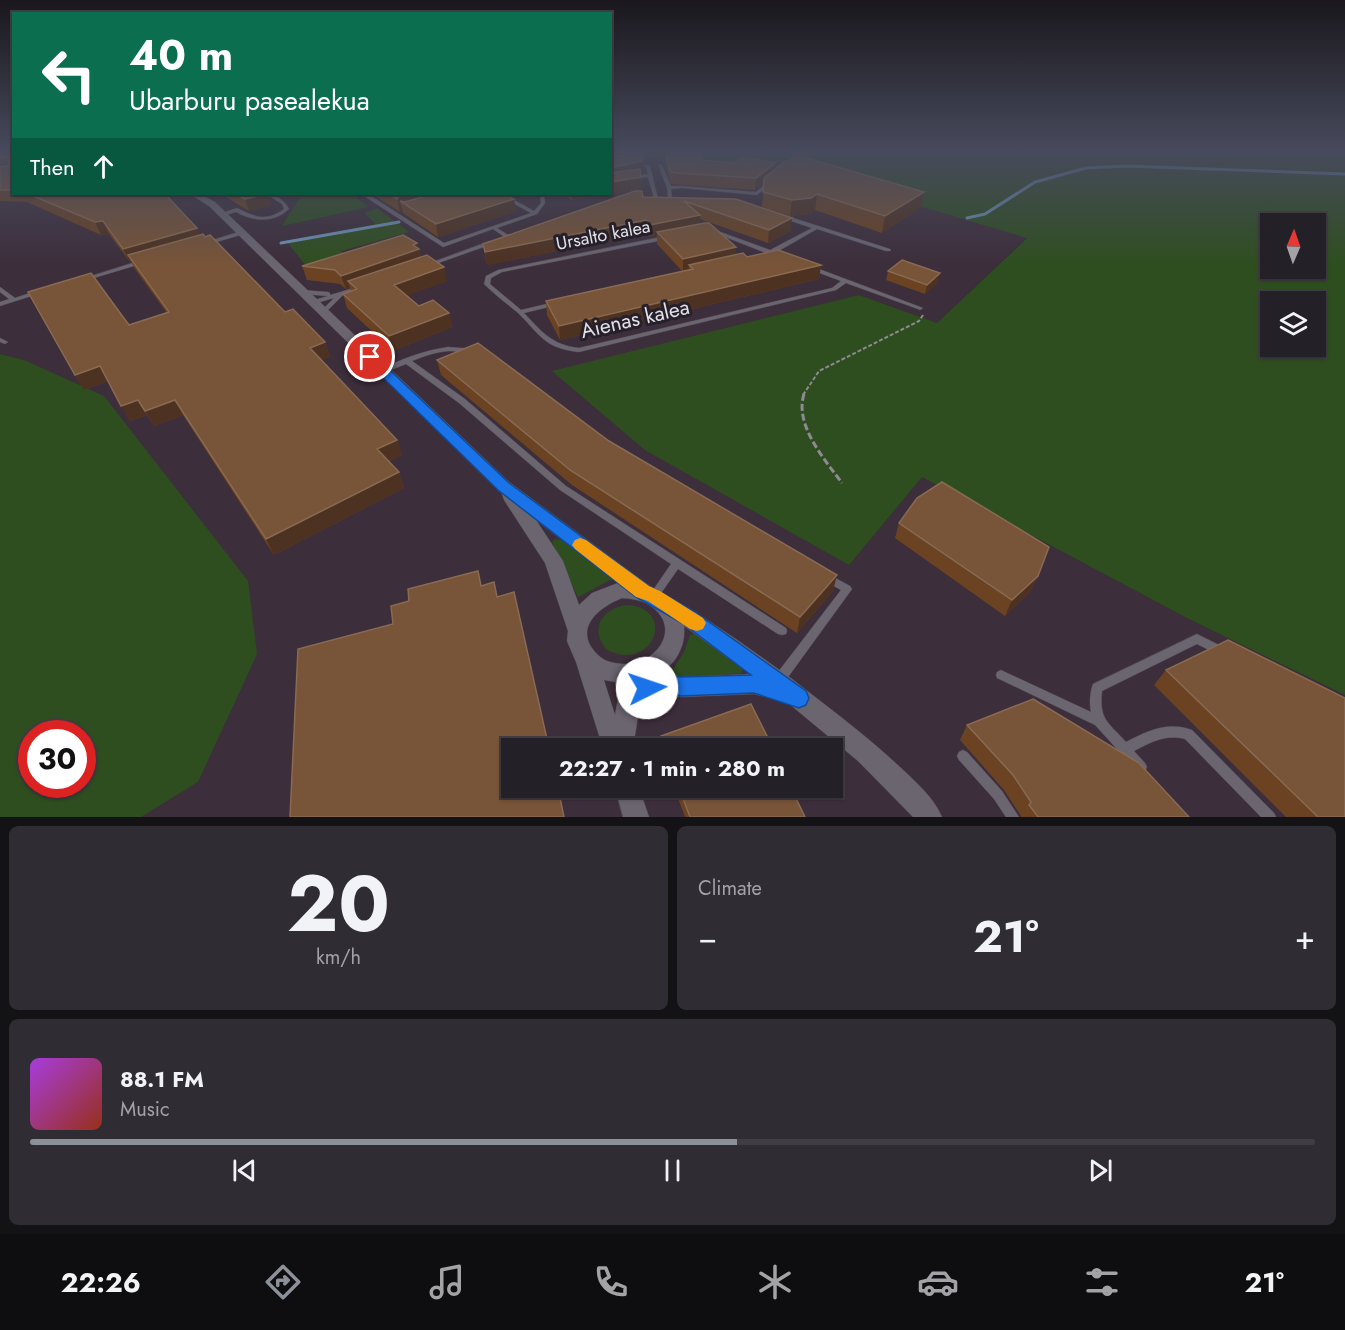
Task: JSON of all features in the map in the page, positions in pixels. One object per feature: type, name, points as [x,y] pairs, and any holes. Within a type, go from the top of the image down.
[{"type":"street","points":[[196,195],[205,199],[222,214],[503,486],[653,596],[698,624],[836,725],[879,763],[929,817]]},
{"type":"street","points":[[503,486],[554,561],[577,629],[580,650],[586,659],[612,738]]},
{"type":"street","points":[[577,629],[585,610],[601,597],[621,590],[653,596],[670,611],[675,623],[675,637],[670,650],[660,662],[635,679],[623,738]]},
{"type":"street","points":[[586,659],[599,669],[635,679],[681,687],[754,684],[799,698]]},
{"type":"street","points":[[630,798],[636,817]]},
{"type":"lane","points":[[653,188],[656,198]]},
{"type":"lane","points":[[669,188],[670,198]]},
{"type":"lane","points":[[694,188],[757,194],[764,188]]},
{"type":"lane","points":[[222,214],[237,210],[257,219],[281,214],[287,209],[284,203],[270,195]]},
{"type":"lane","points":[[366,195],[443,245],[535,213],[543,203],[542,195]]},
{"type":"lane","points":[[502,195],[535,213]]},
{"type":"lane","points":[[647,199],[678,198]]},
{"type":"lane","points":[[776,215],[888,250]]},
{"type":"lane","points":[[761,258],[817,227]]},
{"type":"lane","points":[[494,228],[508,237]]},
{"type":"lane","points":[[704,231],[713,231],[782,257]]},
{"type":"lane","points":[[222,239],[242,233]]},
{"type":"lane","points":[[222,239],[242,233]]},
{"type":"lane","points":[[203,244],[242,233]]},
{"type":"lane","points":[[424,266],[519,233]]},
{"type":"lane","name":"Ursalto kalea","points":[[520,312],[487,284],[488,277],[500,271],[670,237]]},
{"type":"lane","points":[[81,280],[148,260]]},
{"type":"lane","points":[[803,265],[920,308]]},
{"type":"lane","name":"Aienas kalea","points":[[520,312],[554,346],[564,350],[579,350],[834,289],[844,280]]},
{"type":"lane","points":[[318,307],[368,285]]},
{"type":"lane","points":[[0,290],[14,300]]},
{"type":"lane","points":[[0,304],[48,290]]},
{"type":"lane","points":[[303,292],[339,296]]},
{"type":"lane","points":[[318,307],[339,296]]},
{"type":"lane","name":"Aienas kalea","points":[[520,312],[566,302]]},
{"type":"lane","points":[[384,371],[429,350],[457,348],[488,353]]},
{"type":"lane","points":[[407,361],[462,401],[562,488],[782,631]]},
{"type":"lane","points":[[653,596],[677,563]]},
{"type":"lane","points":[[778,682],[847,590],[817,571]]},
{"type":"lane","points":[[1099,721],[1095,705],[1097,688],[1197,639],[1229,655]]},
{"type":"lane","points":[[1001,675],[1099,721],[1148,774]]},
{"type":"lane","points":[[1125,748],[1156,733],[1178,730],[1188,734],[1270,817]]},
{"type":"lane","points":[[963,756],[998,795],[1013,817]]},
{"type":"path","points":[[842,483],[817,450],[806,424],[801,401],[808,384],[819,371],[919,321],[924,314],[920,308]]},
{"type":"shaded area","points":[[0,188],[12,188],[12,195],[301,195],[283,225],[368,207],[352,195],[612,195],[612,188],[860,188],[1027,237],[937,323],[859,295],[553,372],[849,564],[922,477],[1187,618],[1345,695],[1345,817],[141,817],[198,782],[24,360],[0,354]]},
{"type":"green space","points":[[859,188],[1345,188],[1345,695],[1187,618],[922,477],[849,565],[645,450],[552,371],[859,295],[937,323],[1027,238]]},
{"type":"green space","points":[[301,195],[352,195],[369,207],[282,226]]},
{"type":"green space","points":[[377,208],[409,232],[341,251],[350,261],[311,272],[287,242],[376,224],[364,213]]},
{"type":"green space","points":[[0,354],[24,360],[104,396],[248,581],[257,654],[198,782],[141,817],[0,817]]},
{"type":"green space","points":[[555,539],[561,540],[611,575],[612,579],[578,597],[552,542]]},
{"type":"green space","points":[[626,605],[642,609],[652,617],[655,627],[653,638],[646,647],[636,654],[622,655],[606,649],[601,641],[599,627],[605,615]]},
{"type":"green space","points":[[694,634],[742,668],[742,673],[674,679],[670,674],[684,652],[690,635]]},
{"type":"building","points":[[763,188],[911,188],[924,192],[885,216],[817,194],[811,198],[792,200],[763,192]]},
{"type":"building","points":[[635,191],[642,191],[643,197],[736,199],[792,218],[769,230],[684,201],[700,215],[650,225],[646,220],[485,252],[483,244]]},
{"type":"building","points":[[30,195],[166,195],[197,228],[123,249],[103,221],[95,222]]},
{"type":"building","points":[[237,195],[262,195],[245,199]]},
{"type":"building","points":[[390,195],[406,195],[398,197],[397,199]]},
{"type":"building","points":[[430,195],[506,195],[514,199],[436,224],[400,201],[405,202]]},
{"type":"building","points":[[709,223],[736,247],[683,259],[657,232]]},
{"type":"building","points":[[203,234],[205,237],[210,235],[285,312],[293,309],[325,342],[310,348],[397,440],[377,449],[399,472],[266,539],[175,400],[145,411],[138,400],[121,406],[100,366],[75,375],[28,292],[91,273],[129,325],[169,312],[128,255]]},
{"type":"building","points":[[403,235],[417,243],[413,245],[419,249],[341,276],[335,270],[302,266]]},
{"type":"building","points":[[778,250],[821,265],[559,326],[546,301],[693,269],[689,265],[743,253],[747,257]]},
{"type":"building","points":[[427,255],[444,267],[394,285],[419,306],[433,300],[449,313],[389,336],[343,294],[357,289],[348,281]]},
{"type":"building","points":[[902,260],[940,273],[927,285],[888,271]]},
{"type":"building","points":[[478,343],[609,441],[837,575],[800,617],[570,470],[437,360]]},
{"type":"building","points":[[942,482],[1049,547],[1038,576],[1012,600],[899,523],[917,498]]},
{"type":"building","points":[[478,571],[481,586],[494,582],[497,597],[514,592],[547,738],[501,738],[501,798],[560,798],[564,817],[290,817],[298,649],[393,624],[391,606],[409,601],[408,589]]},
{"type":"building","points":[[1228,640],[1345,698],[1345,817],[1318,817],[1166,670]]},
{"type":"building","points":[[1033,699],[1139,763],[1189,817],[1038,817],[1013,775],[967,725]]},
{"type":"building","points":[[751,704],[768,738],[662,738],[661,736]]},
{"type":"building","points":[[683,798],[796,798],[805,817],[690,817]]},
{"type":"waterway","points":[[967,218],[985,214],[1025,188]]},
{"type":"waterway","points":[[281,243],[399,222]]},
{"type":"slow traffic","points":[[580,545],[643,591],[697,623]]},
{"type":"route","points":[[370,357],[503,486],[643,591],[689,618],[799,698],[754,684],[681,687],[663,683],[647,688]]}]
